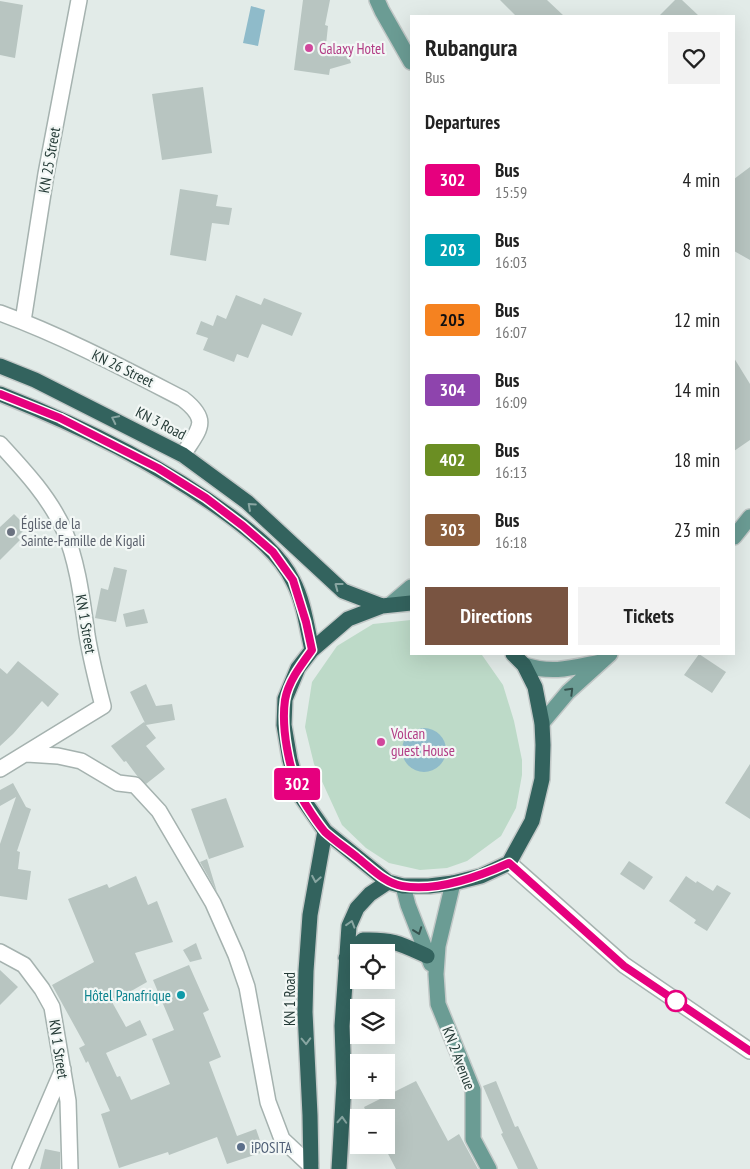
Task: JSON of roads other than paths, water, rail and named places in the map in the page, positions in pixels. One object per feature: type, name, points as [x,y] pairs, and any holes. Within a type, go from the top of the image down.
[{"type":"highway","name":"KN 3 Road","points":[[0,366],[44,385],[183,455],[246,502],[343,591],[386,605]]},
{"type":"highway","points":[[0,394],[60,418],[158,468],[206,498],[243,526],[273,552],[293,580],[306,622],[312,650]]},
{"type":"highway","points":[[410,603],[386,605],[348,619],[312,650],[298,668],[285,699],[284,725],[290,760],[300,795],[325,831],[388,882],[403,886],[453,883],[481,876],[509,863],[532,821],[542,779],[542,723],[535,687],[524,665],[514,655]]},
{"type":"highway","name":"KN 1 Road","points":[[311,1167],[305,1012],[306,971],[310,915],[325,831]]},
{"type":"highway","points":[[339,1169],[344,1083],[342,1026],[349,926],[357,908],[370,894],[388,882]]},
{"type":"highway","points":[[346,958],[363,940],[397,942],[427,956]]},
{"type":"main road","points":[[378,0],[382,11],[410,60]]},
{"type":"main road","points":[[735,535],[750,517]]},
{"type":"main road","points":[[386,605],[410,588]]},
{"type":"main road","points":[[524,665],[541,670],[560,670],[605,658]]},
{"type":"main road","points":[[542,723],[568,692],[605,658]]},
{"type":"main road","name":"KN 2 Avenue","points":[[453,883],[438,946],[436,974],[438,1004],[473,1090],[474,1139],[489,1169]]},
{"type":"main road","name":"KN 2 Avenue","points":[[403,886],[427,956],[436,974]]},
{"type":"street","name":"KN 25 Street","points":[[23,321],[44,184],[79,0]]},
{"type":"street","name":"KN 26 Street","points":[[0,313],[23,321],[108,360],[183,399],[199,415],[199,430],[183,455]]},
{"type":"street","name":"KN 1 Street","points":[[0,444],[24,470],[48,501],[64,529],[75,560],[91,654],[103,706],[0,769]]},
{"type":"street","points":[[27,754],[58,756],[81,761],[118,783],[135,785],[158,811],[213,903],[236,955],[247,987],[268,1102],[282,1139],[311,1167]]},
{"type":"street","points":[[509,863],[624,966],[750,1051]]},
{"type":"street","name":"KN 1 Street","points":[[0,952],[24,965],[42,989],[52,1007],[68,1101],[70,1169]]},
{"type":"street","points":[[20,1169],[63,1069]]},
{"type":"water","points":[[251,6],[265,10],[258,46],[243,43]]},
{"type":"water","points":[[420,728],[428,728],[440,734],[446,750],[440,766],[428,772],[420,772],[408,766],[402,754],[402,746],[408,734]]},
{"type":"place","name":"Galaxy Hotel","points":[[309,48]]},
{"type":"place","name":"Église de la Sainte-Famille de Kigali","points":[[11,532]]},
{"type":"place","name":"Volcan guest House","points":[[381,742]]},
{"type":"place","name":"Hôtel Panafrique","points":[[181,995]]},
{"type":"place","name":"iPOSITA","points":[[241,1147]]}]
